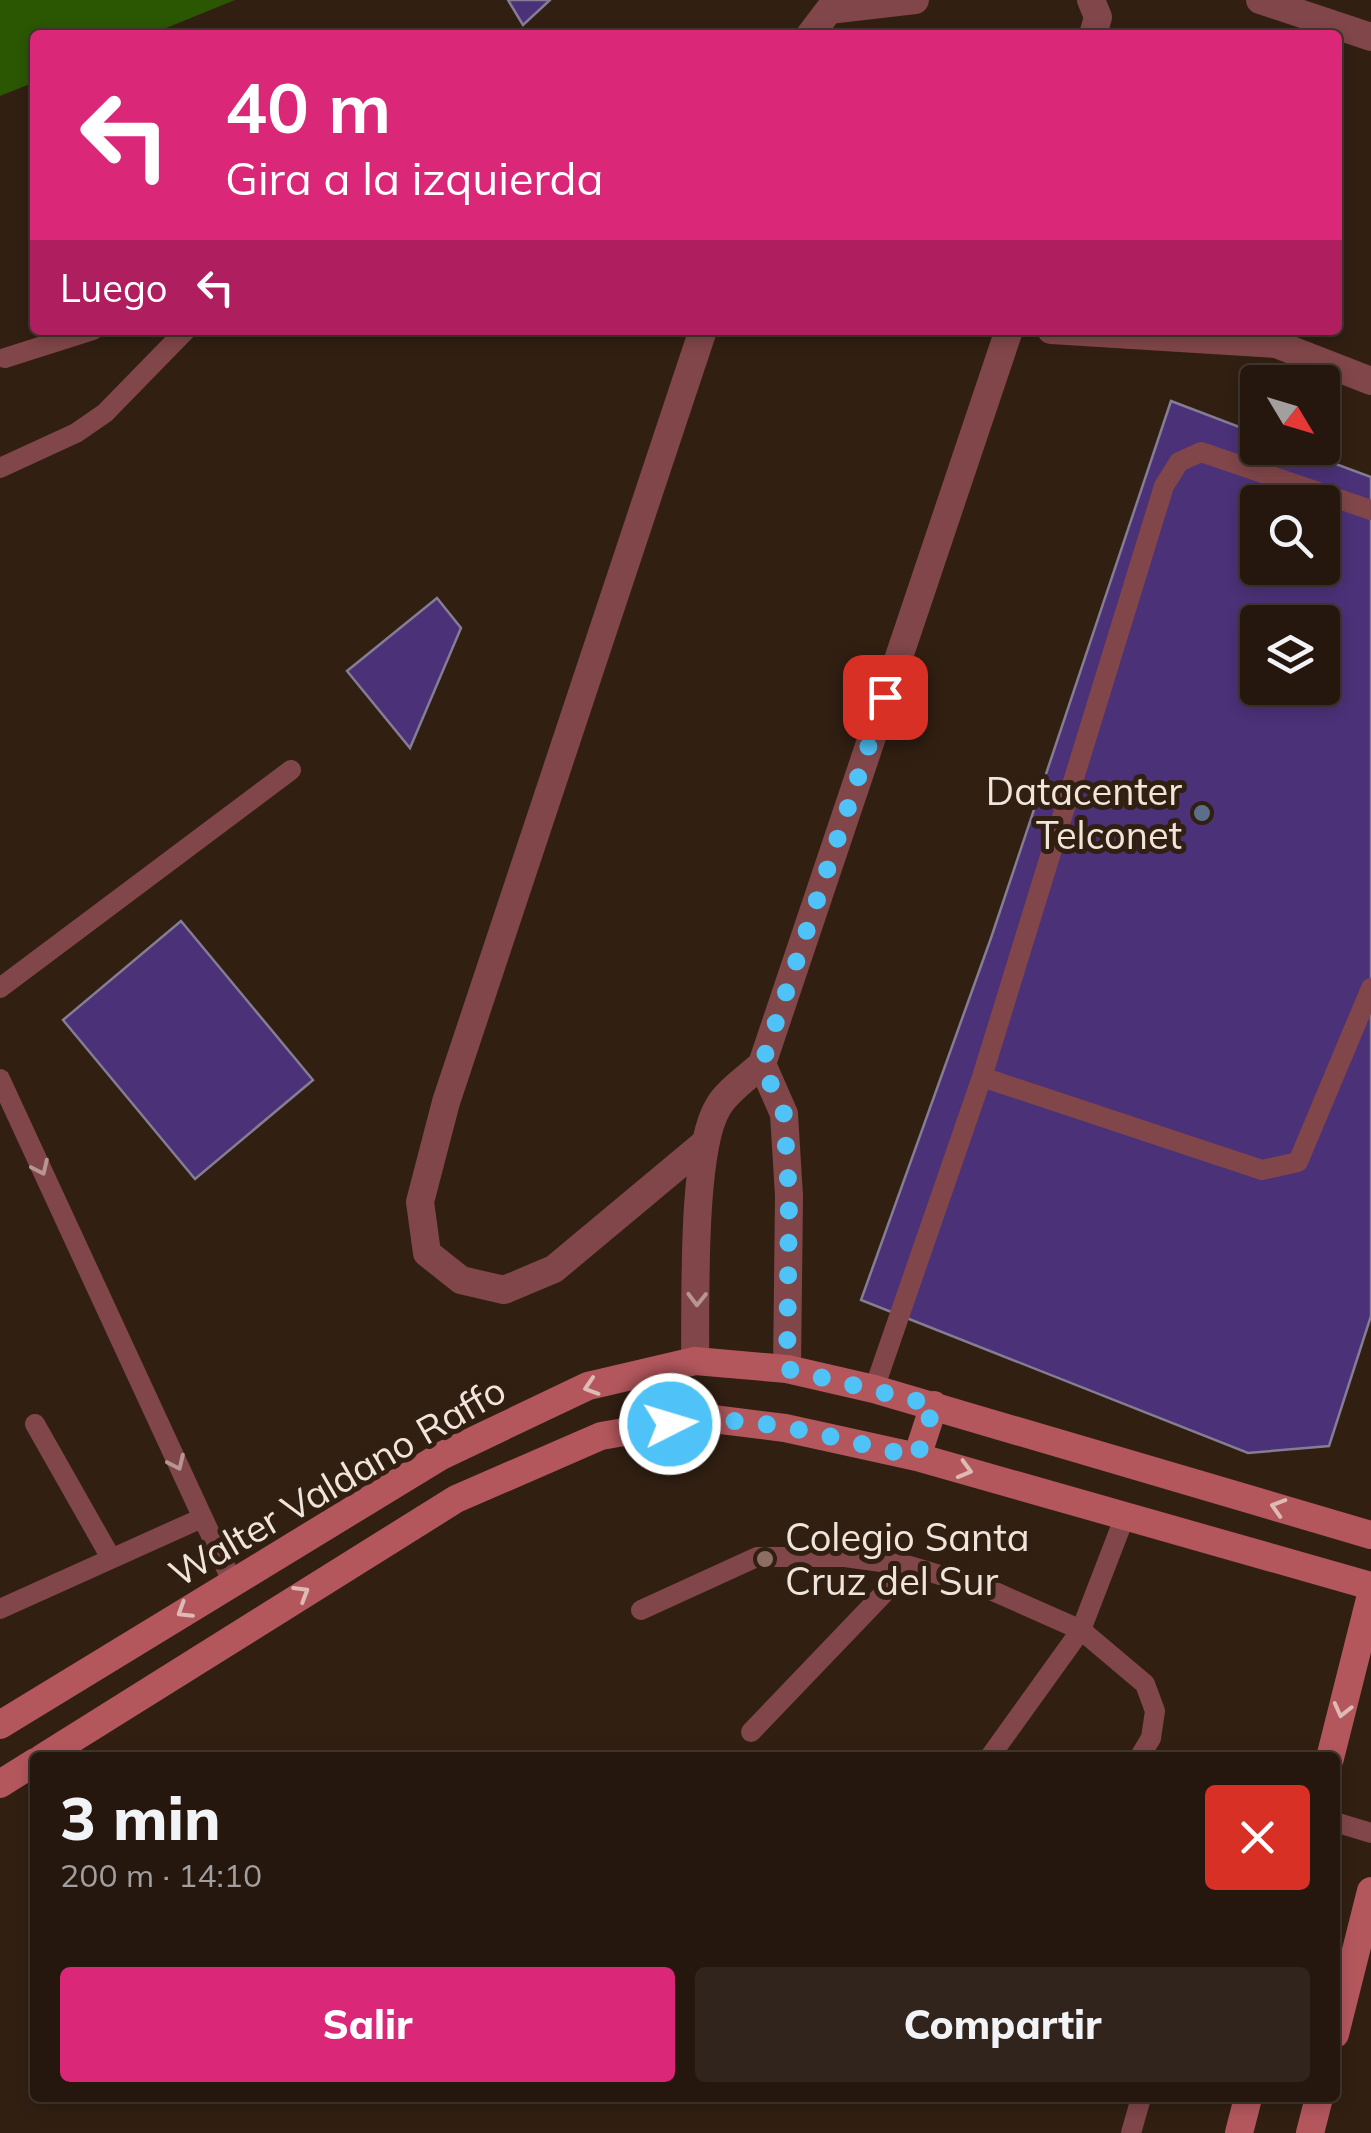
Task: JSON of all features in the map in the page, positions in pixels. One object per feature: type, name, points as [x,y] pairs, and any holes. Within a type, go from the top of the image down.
[{"type":"main road","name":"Walter Valdano Raffo","points":[[0,1725],[232,1581],[458,1448],[588,1386],[695,1361],[787,1369],[874,1389],[1371,1535]]},
{"type":"main road","points":[[917,1457],[934,1405]]},
{"type":"main road","name":"Walter Valdano Raffo","points":[[52,1752],[456,1499],[601,1436],[705,1418],[786,1428],[917,1457],[1371,1586]]},
{"type":"main road","points":[[1332,1752],[1371,1596]]},
{"type":"main road","points":[[0,1784],[30,1765]]},
{"type":"main road","points":[[1340,2020],[1363,1957],[1371,1891]]},
{"type":"main road","points":[[1239,2133],[1247,2102]]},
{"type":"main road","points":[[1310,2133],[1318,2102]]},
{"type":"street","points":[[814,30],[828,10],[915,0]]},
{"type":"street","points":[[1091,0],[1098,17],[1094,30]]},
{"type":"street","points":[[1260,0],[1371,37]]},
{"type":"street","points":[[701,335],[446,1102],[420,1202],[427,1253],[461,1280],[504,1290],[554,1269],[705,1143]]},
{"type":"street","points":[[695,1361],[698,1222],[705,1143],[718,1107],[762,1064],[1006,335]]},
{"type":"street","points":[[1131,335],[1276,344],[1371,381]]},
{"type":"street","points":[[762,1064],[784,1114],[789,1196],[787,1369]]},
{"type":"lane","points":[[5,358],[77,335]]},
{"type":"lane","points":[[0,468],[76,433],[105,413],[166,340]]},
{"type":"lane","points":[[874,1389],[982,1078],[1164,486],[1179,462],[1201,452],[1371,510]]},
{"type":"lane","points":[[0,988],[292,770]]},
{"type":"lane","points":[[982,1078],[1262,1170],[1298,1162],[1371,988]]},
{"type":"lane","points":[[0,1079],[232,1581]]},
{"type":"lane","points":[[35,1424],[111,1558]]},
{"type":"lane","points":[[993,1752],[1081,1630],[1125,1516]]},
{"type":"lane","points":[[0,1608],[202,1518]]},
{"type":"lane","points":[[640,1610],[757,1558],[844,1557],[910,1566],[993,1591],[1081,1630],[1145,1684],[1154,1711],[1151,1738],[1143,1752]]},
{"type":"lane","points":[[751,1732],[910,1566]]},
{"type":"lane","points":[[1340,1823],[1371,1832]]},
{"type":"lane","points":[[1131,2133],[1141,2102]]},
{"type":"green space","points":[[0,0],[235,0],[161,30],[30,30],[30,84],[0,96]]},
{"type":"building","points":[[508,0],[550,0],[523,25]]},
{"type":"building","name":"Datacenter Telconet","points":[[1171,401],[1240,427],[1240,465],[1339,465],[1371,477],[1371,1316],[1329,1446],[1248,1453],[861,1300],[991,938]]},
{"type":"building","points":[[437,598],[461,628],[410,748],[347,671]]},
{"type":"building","points":[[181,921],[313,1080],[195,1179],[63,1020]]},
{"type":"place","name":"Datacenter Telconet","points":[[1202,813]]},
{"type":"place","name":"Colegio Santa Cruz del Sur","points":[[765,1559]]},
{"type":"route","points":[[670,1424],[705,1418],[786,1428],[917,1457],[934,1405],[787,1369],[789,1196],[784,1114],[762,1064],[885,697]]}]
